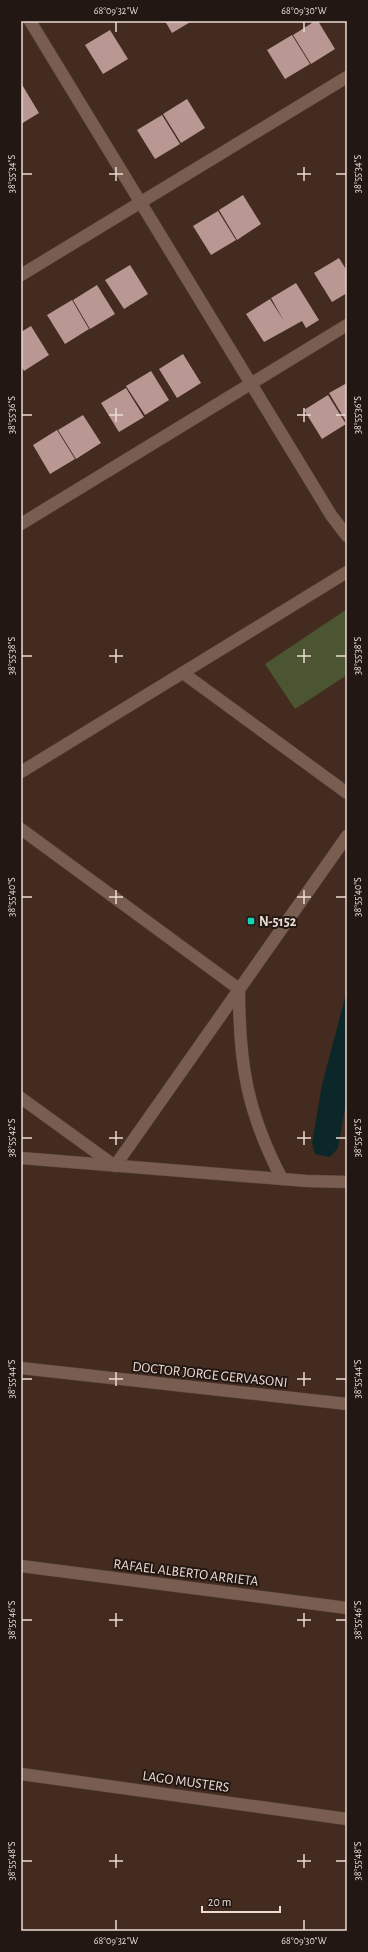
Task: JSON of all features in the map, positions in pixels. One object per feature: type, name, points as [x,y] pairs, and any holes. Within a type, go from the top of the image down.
[{"type":"street","points":[[21,27],[31,21],[331,515],[347,536]]},
{"type":"street","points":[[21,276],[347,77]]},
{"type":"street","points":[[21,524],[347,325]]},
{"type":"street","points":[[21,772],[347,572]]},
{"type":"street","points":[[183,673],[347,793]]},
{"type":"street","points":[[21,829],[239,989]]},
{"type":"street","points":[[115,1166],[347,836]]},
{"type":"street","points":[[239,989],[239,1032],[247,1091],[255,1120],[267,1150],[282,1179]]},
{"type":"street","points":[[21,1098],[115,1166]]},
{"type":"street","points":[[21,1158],[282,1179],[347,1182]]},
{"type":"street","name":"DOCTOR JORGE GERVASONI","points":[[21,1368],[347,1404]]},
{"type":"street","name":"RAFAEL ALBERTO ARRIETA","points":[[21,1566],[347,1608]]},
{"type":"street","name":"LAGO MUSTERS","points":[[21,1774],[347,1819]]},
{"type":"green space","points":[[347,609],[347,675],[295,709],[265,664]]},
{"type":"water","points":[[347,990],[347,1097],[338,1148],[330,1157],[315,1154],[312,1143],[322,1085]]},
{"type":"building","points":[[165,21],[192,21],[172,33]]},
{"type":"building","points":[[315,21],[318,21],[335,49],[311,64],[293,35]]},
{"type":"building","points":[[110,30],[128,59],[103,74],[85,45]]},
{"type":"building","points":[[292,35],[310,64],[285,79],[267,50]]},
{"type":"building","points":[[21,83],[39,113],[21,124]]},
{"type":"building","points":[[187,99],[205,128],[181,143],[163,114]]},
{"type":"building","points":[[162,115],[180,144],[155,159],[137,130]]},
{"type":"building","points":[[243,195],[261,224],[237,240],[219,210]]},
{"type":"building","points":[[218,211],[236,240],[211,255],[193,226]]},
{"type":"building","points":[[339,258],[347,271],[347,293],[332,302],[314,273]]},
{"type":"building","points":[[130,265],[148,294],[124,309],[105,280]]},
{"type":"building","points":[[296,283],[319,320],[306,328],[302,321],[264,342],[246,314],[270,299],[284,321],[271,298]]},
{"type":"building","points":[[97,285],[115,314],[90,329],[73,300]]},
{"type":"building","points":[[72,300],[89,329],[65,344],[47,315]]},
{"type":"building","points":[[31,326],[49,355],[24,371],[21,365],[21,332]]},
{"type":"building","points":[[183,354],[201,383],[177,398],[159,369]]},
{"type":"building","points":[[151,371],[169,400],[145,415],[126,386]]},
{"type":"building","points":[[347,383],[347,423],[329,393]]},
{"type":"building","points":[[126,388],[144,417],[119,432],[101,403]]},
{"type":"building","points":[[328,395],[346,424],[322,439],[304,410]]},
{"type":"building","points":[[83,415],[101,443],[76,459],[58,430]]},
{"type":"building","points":[[57,430],[75,459],[50,474],[33,445]]},
{"type":"place","name":"N-5152","points":[[251,921]]}]
